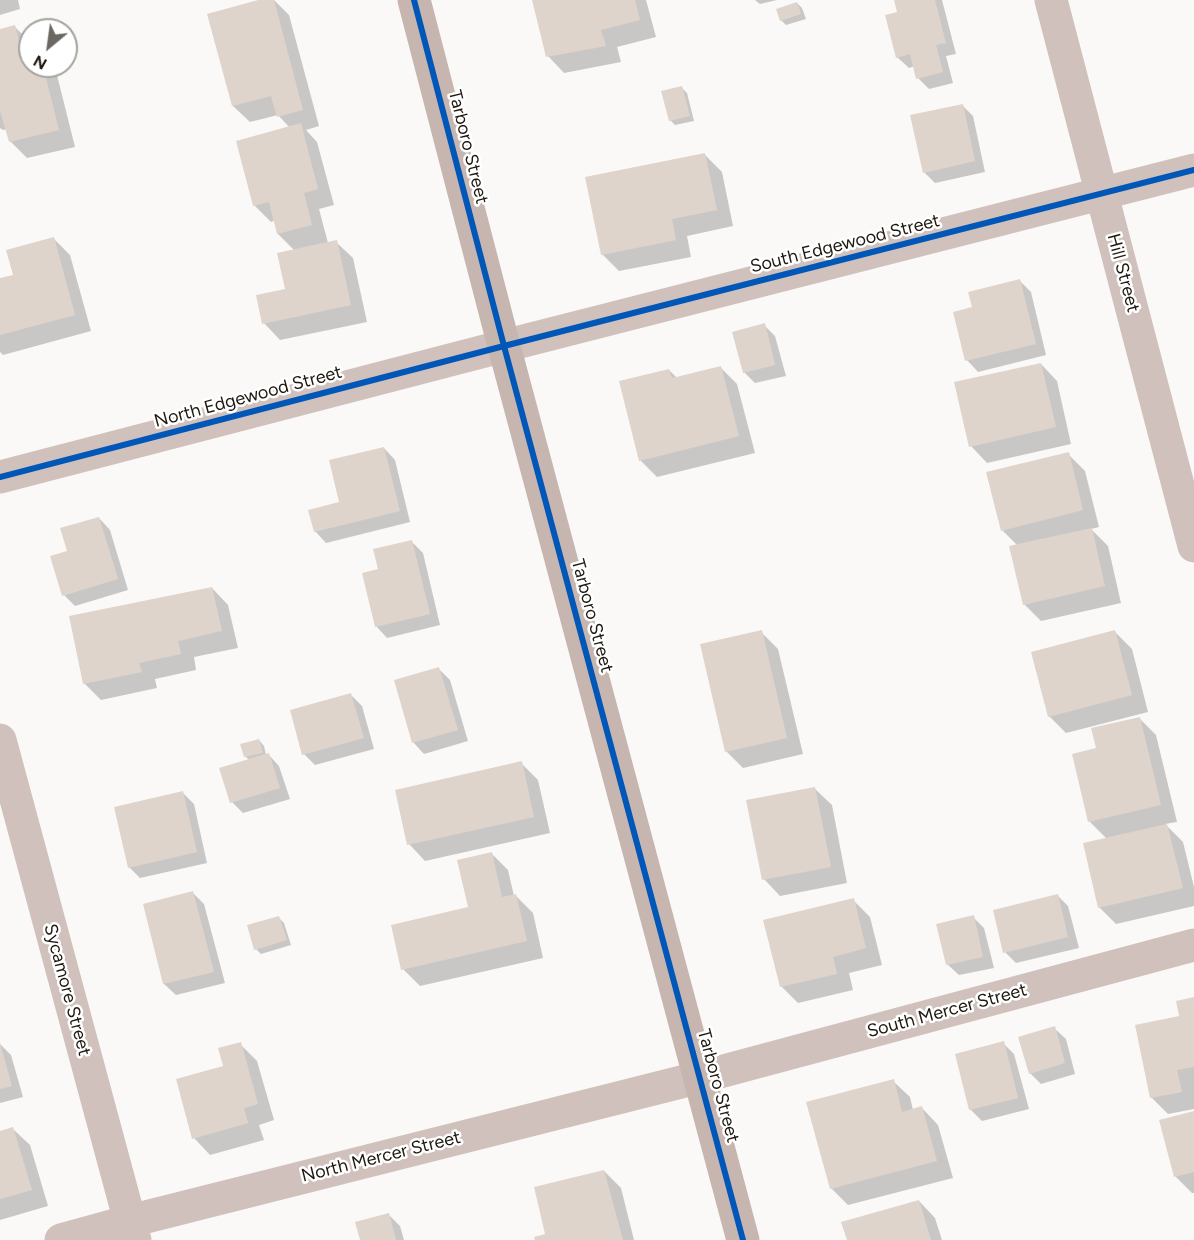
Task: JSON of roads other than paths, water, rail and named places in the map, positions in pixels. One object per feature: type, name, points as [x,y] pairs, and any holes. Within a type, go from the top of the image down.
[{"type":"street","name":"Tarboro Street","points":[[414,0],[743,1240]]},
{"type":"street","name":"Hill Street","points":[[1051,0],[1194,546]]},
{"type":"street","name":"South Edgewood Street","points":[[504,346],[1194,170]]},
{"type":"street","name":"North Edgewood Street","points":[[0,477],[504,346]]},
{"type":"street","name":"Sycamore Street","points":[[0,740],[132,1230]]},
{"type":"street","name":"South Mercer Street","points":[[701,1077],[1194,945]]},
{"type":"street","name":"North Mercer Street","points":[[62,1240],[132,1230],[701,1077]]}]
